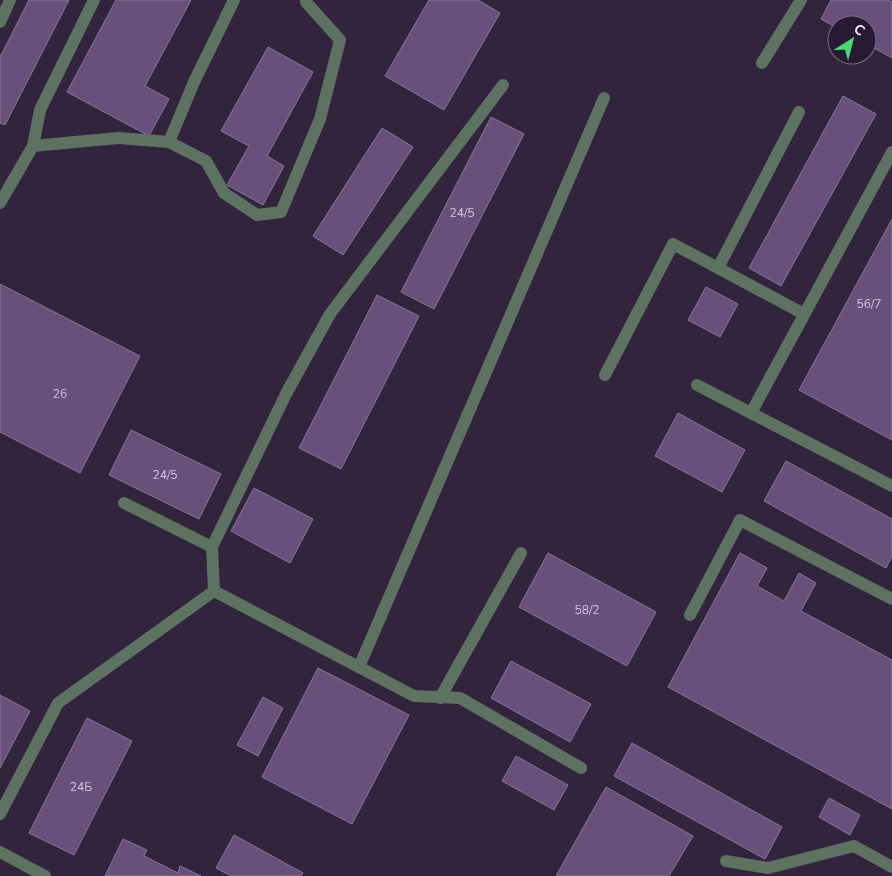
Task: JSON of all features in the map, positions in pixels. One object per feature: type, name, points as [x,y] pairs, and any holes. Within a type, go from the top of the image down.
[{"type":"street","points":[[0,22],[10,0]]},
{"type":"street","points":[[0,203],[33,146],[40,110],[94,0]]},
{"type":"street","points":[[169,142],[194,82],[234,0]]},
{"type":"street","points":[[762,63],[801,0]]},
{"type":"street","points":[[33,146],[118,138],[169,142],[206,161],[224,193],[258,215],[281,212],[320,120],[340,40],[306,1]]},
{"type":"street","points":[[214,591],[212,547],[287,392],[330,314],[503,85]]},
{"type":"street","points":[[358,667],[604,98]]},
{"type":"street","points":[[718,268],[799,112]]},
{"type":"street","points":[[751,413],[892,152]]},
{"type":"street","points":[[605,375],[673,244],[804,314]]},
{"type":"street","points":[[697,385],[892,486]]},
{"type":"street","points":[[124,503],[212,547]]},
{"type":"street","points":[[690,615],[740,520],[892,599]]},
{"type":"street","points":[[440,698],[521,552]]},
{"type":"street","points":[[214,591],[414,696],[460,698],[581,768]]},
{"type":"street","points":[[0,814],[58,703],[214,591]]},
{"type":"street","points":[[726,861],[768,868],[854,846],[892,867]]},
{"type":"street","points":[[0,852],[45,876]]},
{"type":"building","points":[[29,0],[69,0],[5,125],[0,123],[0,57]]},
{"type":"building","points":[[116,0],[191,0],[145,86],[169,99],[149,136],[67,92]]},
{"type":"building","points":[[429,0],[478,0],[500,13],[444,110],[385,76]]},
{"type":"building","points":[[831,0],[888,0],[892,2],[892,58],[877,50],[877,15],[827,15],[827,22],[821,19]]},
{"type":"building","points":[[268,47],[313,72],[267,156],[284,166],[263,205],[227,185],[249,146],[221,131]]},
{"type":"building","points":[[843,96],[876,114],[781,286],[749,268]]},
{"type":"building","points":[[491,117],[524,134],[434,309],[401,292]]},
{"type":"building","points":[[382,128],[413,147],[343,255],[313,236]]},
{"type":"building","points":[[892,219],[892,440],[799,390]]},
{"type":"building","points":[[0,284],[140,356],[80,473],[0,432]]},
{"type":"building","points":[[706,287],[738,304],[720,337],[688,320]]},
{"type":"building","points":[[377,295],[419,316],[341,469],[299,448]]},
{"type":"building","points":[[678,413],[745,450],[722,492],[655,456]]},
{"type":"building","points":[[131,430],[221,474],[199,519],[109,475]]},
{"type":"building","points":[[786,461],[892,519],[892,556],[886,568],[764,501]]},
{"type":"building","points":[[254,488],[313,519],[290,563],[231,531]]},
{"type":"building","points":[[548,553],[656,612],[627,666],[519,607]]},
{"type":"building","points":[[740,553],[767,568],[757,586],[784,601],[799,573],[816,583],[801,611],[892,660],[892,809],[668,687]]},
{"type":"building","points":[[511,661],[591,704],[570,742],[491,698]]},
{"type":"building","points":[[318,668],[409,715],[352,824],[262,777]]},
{"type":"building","points":[[0,695],[30,711],[0,768]]},
{"type":"building","points":[[263,697],[283,708],[258,756],[237,745]]},
{"type":"building","points":[[87,718],[132,741],[74,855],[29,833]]},
{"type":"building","points":[[632,743],[782,827],[765,859],[614,776]]},
{"type":"building","points":[[516,756],[568,785],[554,810],[502,781]]},
{"type":"building","points":[[606,787],[693,836],[669,876],[556,876]]},
{"type":"building","points":[[829,798],[860,815],[850,835],[819,817]]},
{"type":"building","points":[[234,835],[303,873],[301,876],[231,876],[216,868]]},
{"type":"building","points":[[123,839],[147,850],[144,856],[178,873],[180,866],[201,876],[105,876]]}]
